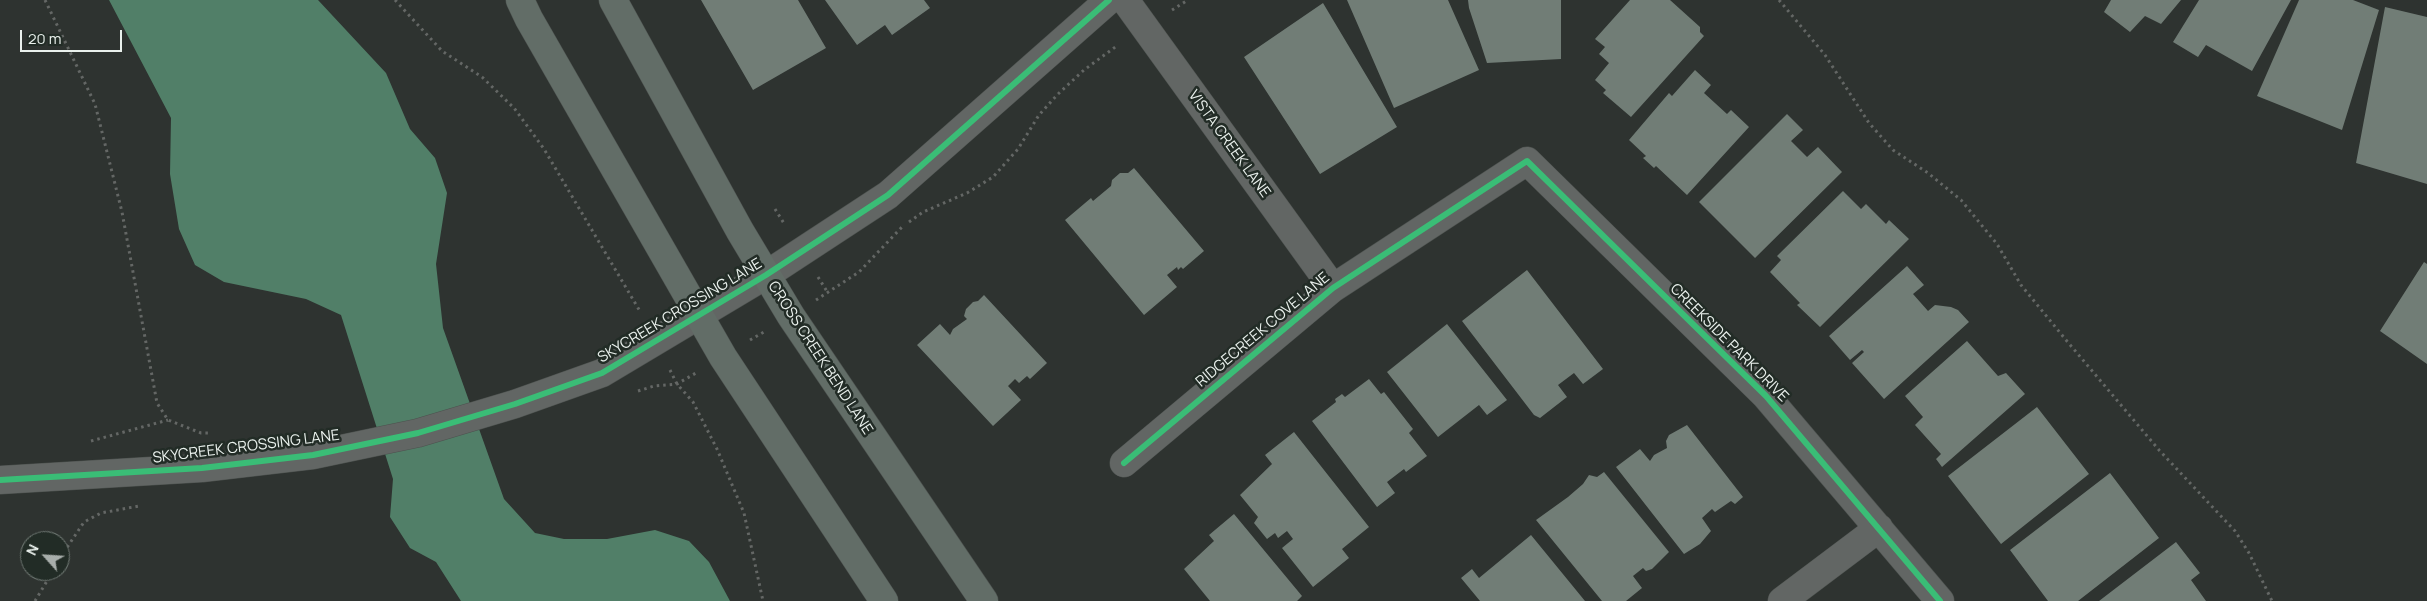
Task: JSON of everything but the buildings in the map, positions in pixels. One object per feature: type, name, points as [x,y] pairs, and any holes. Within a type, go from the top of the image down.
[{"type":"main road","points":[[520,0],[723,357],[884,601]]},
{"type":"main road","name":"CROSS CREEK BEND LANE","points":[[613,0],[766,275],[791,316],[984,601]]},
{"type":"street","name":"SKYCREEK CROSSING LANE","points":[[0,480],[202,468],[313,455],[418,433],[515,404],[602,373],[766,275],[888,194],[1109,0]]},
{"type":"street","name":"VISTA CREEK LANE","points":[[1125,0],[1333,288]]},
{"type":"street","name":"RIDGECREEK COVE LANE","points":[[1124,463],[1333,288],[1527,161]]},
{"type":"street","name":"CREEKSIDE PARK DRIVE","points":[[1527,161],[1766,396],[1940,601]]},
{"type":"street","points":[[1782,601],[1879,528]]},
{"type":"path","points":[[45,0],[95,104],[122,212],[157,403],[168,420],[201,433],[211,433]]},
{"type":"path","points":[[395,0],[442,51],[482,78],[514,108],[544,149],[631,295],[677,384],[693,402],[717,449],[744,513],[763,601]]},
{"type":"path","points":[[1779,0],[1825,55],[1869,123],[1893,150],[1928,173],[1961,200],[1997,244],[2021,285],[2066,340],[2159,450],[2235,531],[2249,553],[2272,601]]},
{"type":"path","points":[[84,443],[168,420]]},
{"type":"path","points":[[70,543],[84,522],[101,513],[141,506]]},
{"type":"path","points":[[35,601],[47,581]]},
{"type":"shaded area","points":[[109,0],[318,0],[386,73],[410,129],[435,158],[447,193],[436,264],[443,328],[504,499],[535,533],[564,539],[607,539],[655,530],[689,541],[709,562],[730,601],[461,601],[436,562],[410,548],[390,517],[393,479],[341,315],[306,299],[224,282],[195,265],[179,229],[170,174],[171,118]]},
{"type":"cycle path","points":[[0,480],[202,468],[313,455],[418,433],[515,404],[602,373],[766,275],[888,195],[1109,0]]},
{"type":"cycle path","points":[[1124,463],[1333,288],[1527,161],[1766,396],[1940,601]]}]
